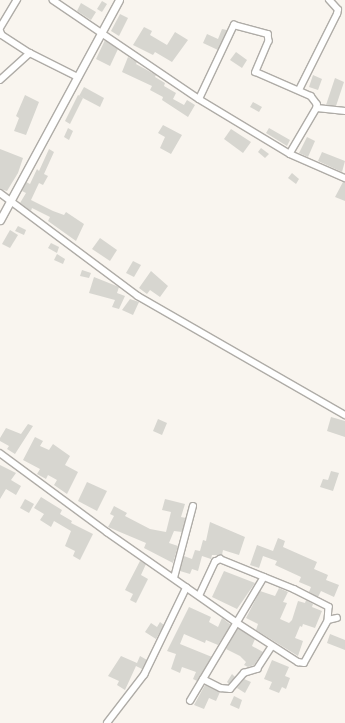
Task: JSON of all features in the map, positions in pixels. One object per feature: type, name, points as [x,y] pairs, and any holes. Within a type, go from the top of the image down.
[{"type":"street","points":[[17,0],[0,29],[2,35],[30,53],[78,77]]},
{"type":"street","points":[[53,0],[129,49],[199,99],[290,154],[345,178]]},
{"type":"street","points":[[0,220],[119,0]]},
{"type":"street","points":[[299,90],[337,14],[338,10],[329,0]]},
{"type":"street","points":[[199,99],[236,25],[270,37],[256,72],[299,90],[316,99],[318,108],[290,154]]},
{"type":"street","points":[[0,80],[30,53]]},
{"type":"street","points":[[318,108],[345,111]]},
{"type":"street","points":[[0,193],[138,296],[345,415]]},
{"type":"street","points":[[0,453],[63,502],[174,578],[186,588],[272,646],[304,663],[328,620],[329,607],[264,577],[218,559],[199,596]]},
{"type":"street","points":[[174,578],[193,506]]},
{"type":"street","points":[[190,701],[264,577]]},
{"type":"street","points":[[107,723],[144,675],[186,588]]},
{"type":"street","points":[[328,620],[337,618]]},
{"type":"street","points":[[204,679],[221,688],[230,689],[244,673],[257,669],[272,646]]},
{"type":"building","points":[[102,1],[107,4],[102,12],[97,9]]},
{"type":"building","points":[[81,3],[96,12],[91,20],[77,11]]},
{"type":"building","points":[[120,14],[128,18],[119,36],[111,31]]},
{"type":"building","points":[[144,27],[152,31],[150,35],[167,45],[175,32],[188,40],[172,62],[155,52],[153,55],[133,45]]},
{"type":"building","points":[[222,29],[227,30],[218,50],[203,43],[207,34],[218,39]]},
{"type":"building","points":[[105,40],[118,49],[110,66],[96,59]]},
{"type":"building","points":[[236,52],[247,60],[242,68],[230,60]]},
{"type":"building","points":[[128,57],[137,62],[136,64],[156,75],[155,77],[165,83],[164,86],[176,93],[173,99],[184,105],[187,100],[195,105],[188,117],[162,100],[163,97],[150,90],[152,86],[122,72]]},
{"type":"building","points":[[313,75],[322,79],[318,90],[309,87]]},
{"type":"building","points":[[335,78],[344,82],[336,106],[326,105]]},
{"type":"building","points":[[84,87],[104,98],[100,107],[79,96]]},
{"type":"building","points":[[25,95],[39,102],[26,135],[14,131],[19,118],[16,116]]},
{"type":"building","points":[[78,95],[83,98],[70,124],[65,121]]},
{"type":"building","points":[[253,102],[262,107],[259,112],[250,107]]},
{"type":"building","points":[[163,125],[182,135],[171,154],[160,148],[165,137],[158,133]]},
{"type":"building","points":[[68,128],[73,131],[69,140],[64,137]]},
{"type":"building","points":[[269,128],[290,140],[287,146],[266,133]]},
{"type":"building","points":[[231,129],[251,142],[243,153],[224,139]]},
{"type":"building","points":[[307,137],[315,141],[308,157],[299,153]]},
{"type":"building","points":[[261,148],[269,154],[265,158],[258,152]]},
{"type":"building","points":[[0,149],[23,158],[18,173],[7,191],[0,189]]},
{"type":"building","points":[[49,149],[54,152],[44,174],[48,176],[43,185],[39,183],[31,200],[64,215],[66,212],[84,224],[76,241],[48,221],[50,217],[32,208],[31,211],[20,203],[26,193],[22,191],[26,182],[30,184],[37,169],[39,171]]},
{"type":"building","points":[[322,152],[345,161],[342,172],[318,161]]},
{"type":"building","points":[[292,173],[299,179],[296,184],[288,178]]},
{"type":"building","points":[[343,182],[345,182],[345,201],[335,197]]},
{"type":"building","points":[[18,226],[26,230],[24,235],[15,231]]},
{"type":"building","points":[[10,230],[18,235],[10,248],[2,244]]},
{"type":"building","points":[[100,238],[117,250],[110,261],[92,249]]},
{"type":"building","points":[[51,243],[59,247],[57,253],[48,248]]},
{"type":"building","points":[[57,254],[65,259],[63,264],[54,260]]},
{"type":"building","points":[[133,261],[141,265],[134,277],[126,273]]},
{"type":"building","points":[[82,270],[91,273],[89,278],[80,276]]},
{"type":"building","points":[[151,271],[168,286],[160,297],[150,290],[147,294],[139,288]]},
{"type":"building","points":[[94,277],[119,287],[117,293],[125,296],[119,309],[112,307],[115,300],[89,293]]},
{"type":"building","points":[[130,299],[139,302],[133,315],[122,310]]},
{"type":"building","points":[[331,417],[345,421],[345,437],[327,431]]},
{"type":"building","points":[[158,419],[167,423],[162,435],[153,431]]},
{"type":"building","points":[[28,424],[33,426],[15,454],[7,449],[9,446],[0,441],[0,438],[6,428],[21,434]]},
{"type":"building","points":[[35,437],[43,441],[40,446],[49,450],[53,444],[70,456],[65,465],[78,472],[67,494],[54,485],[57,480],[48,475],[46,479],[37,474],[40,469],[23,460]]},
{"type":"building","points":[[0,465],[16,473],[11,480],[21,486],[16,495],[6,489],[0,499]]},
{"type":"building","points":[[331,471],[339,473],[333,491],[320,487],[323,479],[328,480]]},
{"type":"building","points":[[87,482],[107,491],[97,511],[78,501]]},
{"type":"building","points":[[41,497],[62,510],[60,514],[72,521],[71,523],[93,534],[80,560],[73,556],[75,551],[65,546],[71,531],[54,521],[51,527],[40,520],[44,514],[34,508]]},
{"type":"building","points":[[25,499],[34,504],[29,513],[20,508]]},
{"type":"building","points":[[165,499],[185,504],[181,517],[186,518],[182,532],[174,531],[169,543],[178,546],[173,563],[144,548],[146,543],[108,527],[114,516],[110,514],[114,506],[127,513],[125,516],[150,529],[166,532],[171,512],[162,510]]},
{"type":"building","points":[[210,522],[245,537],[239,555],[223,550],[222,555],[212,555],[211,559],[202,556],[198,571],[192,569],[190,574],[180,571],[184,556],[192,559],[195,550],[200,551],[203,540],[206,541]]},
{"type":"building","points":[[278,538],[285,541],[283,547],[317,562],[314,569],[328,575],[326,580],[339,585],[334,597],[321,591],[318,597],[309,592],[311,587],[299,582],[301,577],[275,565],[277,561],[263,556],[259,568],[250,565],[257,545],[273,551]]},
{"type":"building","points":[[140,561],[146,564],[141,575],[148,579],[136,603],[130,600],[133,594],[125,590]]},
{"type":"building","points":[[224,571],[255,583],[237,609],[212,597]]},
{"type":"building","points":[[279,588],[288,592],[283,602],[287,603],[280,619],[289,623],[292,620],[298,601],[305,603],[306,600],[313,604],[312,607],[322,611],[315,628],[303,624],[302,627],[300,626],[295,638],[303,641],[298,656],[256,630],[258,624],[246,618],[260,591],[275,596]]},
{"type":"building","points":[[189,607],[211,617],[209,622],[218,627],[222,618],[231,625],[218,645],[206,640],[205,643],[184,634],[180,644],[212,657],[197,681],[193,679],[196,672],[182,667],[180,673],[171,669],[176,654],[167,651]]},
{"type":"building","points":[[160,622],[164,625],[156,639],[145,632],[151,623],[157,627]]},
{"type":"building","points":[[238,628],[255,639],[252,646],[263,652],[254,665],[248,667],[244,665],[246,662],[240,656],[226,649]]},
{"type":"building","points":[[330,634],[345,640],[345,650],[327,643]]},
{"type":"building","points":[[121,656],[137,663],[140,656],[147,660],[142,669],[136,666],[125,690],[117,685],[119,681],[108,676]]},
{"type":"building","points":[[272,660],[289,667],[285,676],[290,678],[286,689],[282,687],[279,693],[269,689],[272,682],[264,679]]},
{"type":"building","points":[[232,674],[235,677],[229,684],[227,682]]},
{"type":"building","points":[[244,679],[251,682],[245,693],[237,688]]},
{"type":"building","points":[[205,685],[220,692],[216,701],[209,698],[204,709],[194,705]]},
{"type":"building","points":[[234,696],[242,700],[239,709],[230,705]]}]
